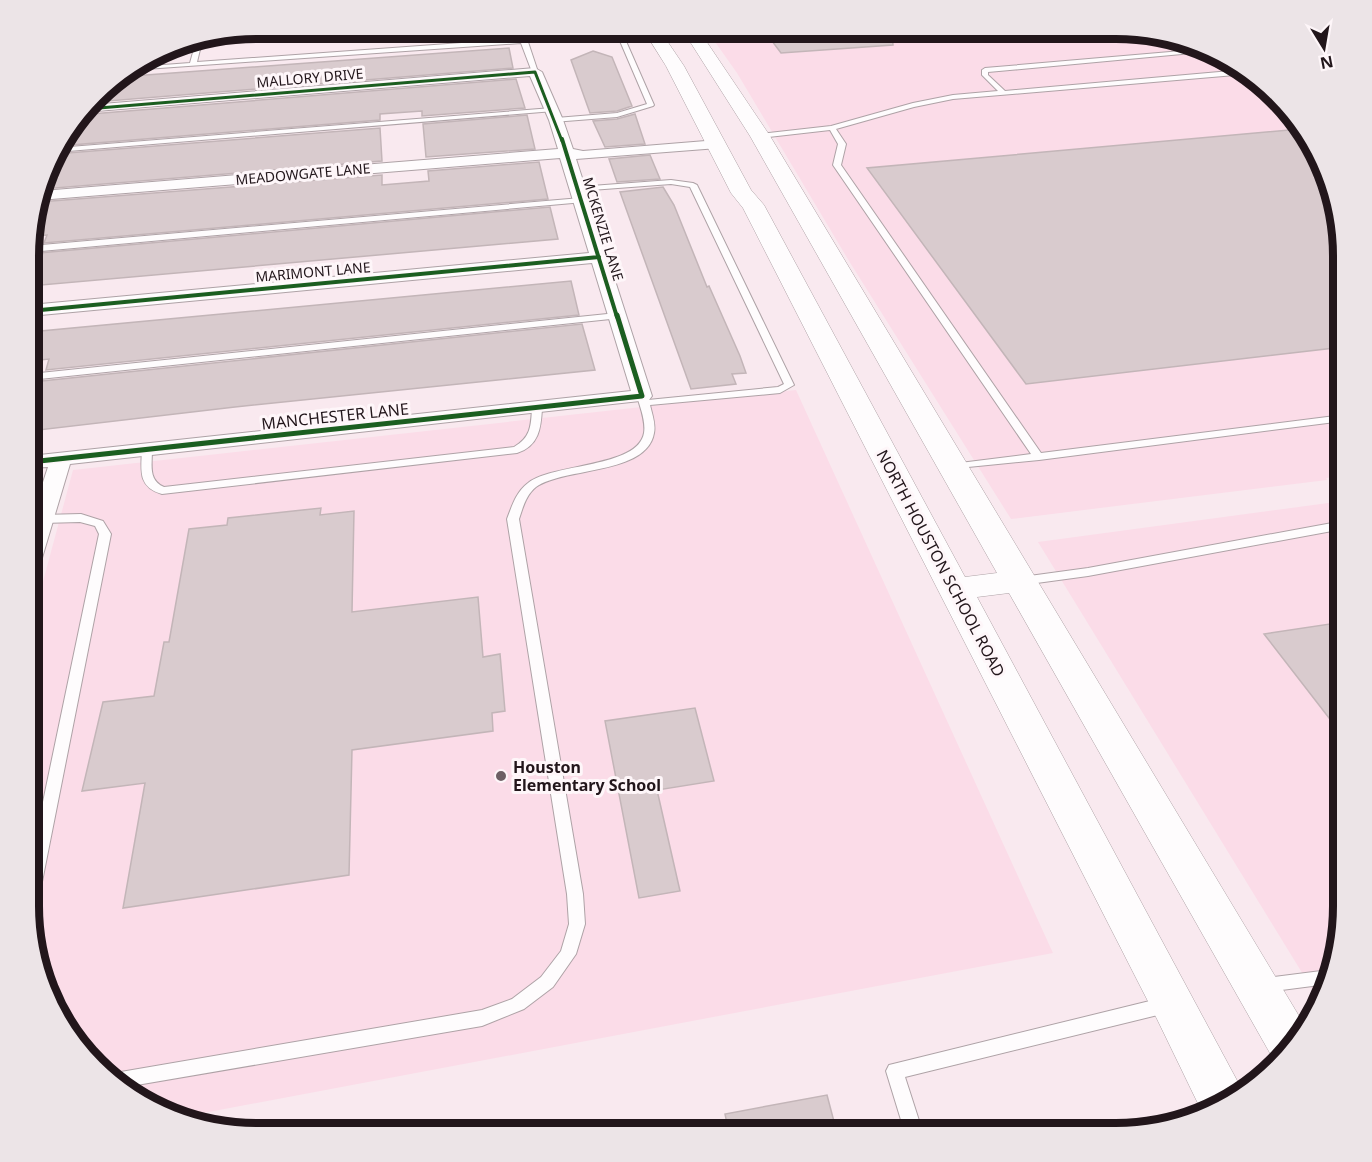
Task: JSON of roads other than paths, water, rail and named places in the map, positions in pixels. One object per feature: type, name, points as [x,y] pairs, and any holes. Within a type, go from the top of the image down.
[{"type":"main road","name":"NORTH HOUSTON SCHOOL ROAD","points":[[657,39],[716,140],[742,193],[753,206],[1220,1097]]},
{"type":"main road","points":[[697,39],[760,136],[1287,1039]]},
{"type":"main road","points":[[716,140],[760,136]]},
{"type":"main road","points":[[955,589],[1019,581]]},
{"type":"street","name":"MALLORY DRIVE","points":[[97,108],[535,72]]},
{"type":"street","name":"MCKENZIE LANE","points":[[535,72],[554,115],[643,399]]},
{"type":"street","name":"MEADOWGATE LANE","points":[[48,195],[566,153],[583,155],[716,140]]},
{"type":"street","name":"MARIMONT LANE","points":[[39,310],[599,257]]},
{"type":"street","name":"MANCHESTER LANE","points":[[39,461],[537,408],[643,399]]},
{"type":"street","points":[[39,529],[61,459]]},
{"type":"lane","points":[[147,68],[550,39]]},
{"type":"lane","points":[[67,149],[554,115],[619,115],[636,112],[651,105],[623,40],[619,39]]},
{"type":"lane","points":[[524,41],[535,72]]},
{"type":"lane","points":[[193,64],[198,47]]},
{"type":"lane","points":[[1002,91],[985,75],[985,70],[1191,53]]},
{"type":"lane","points":[[760,136],[832,128],[913,105],[953,97],[1232,73]]},
{"type":"lane","points":[[832,128],[843,143],[844,150],[838,157],[837,165],[1039,456]]},
{"type":"lane","points":[[39,248],[579,195],[671,182],[693,185],[789,385],[780,390],[643,399],[649,434],[642,447],[628,457],[609,465],[564,471],[543,478],[526,489],[515,504],[513,519],[575,894],[577,924],[568,954],[547,982],[518,1004],[482,1018],[125,1078]]},
{"type":"lane","points":[[39,375],[617,316]]},
{"type":"lane","points":[[147,450],[146,474],[152,486],[162,491],[517,450],[528,444],[535,434],[537,408]]},
{"type":"lane","points":[[952,468],[1333,419]]},
{"type":"lane","points":[[39,858],[105,534],[99,524],[81,518],[42,519]]},
{"type":"lane","points":[[1019,581],[1088,572],[1333,527]]},
{"type":"lane","points":[[1256,986],[1320,978]]},
{"type":"lane","points":[[911,1123],[895,1071],[1173,1004]]},
{"type":"place","name":"Houston Elementary School","points":[[501,776]]}]
